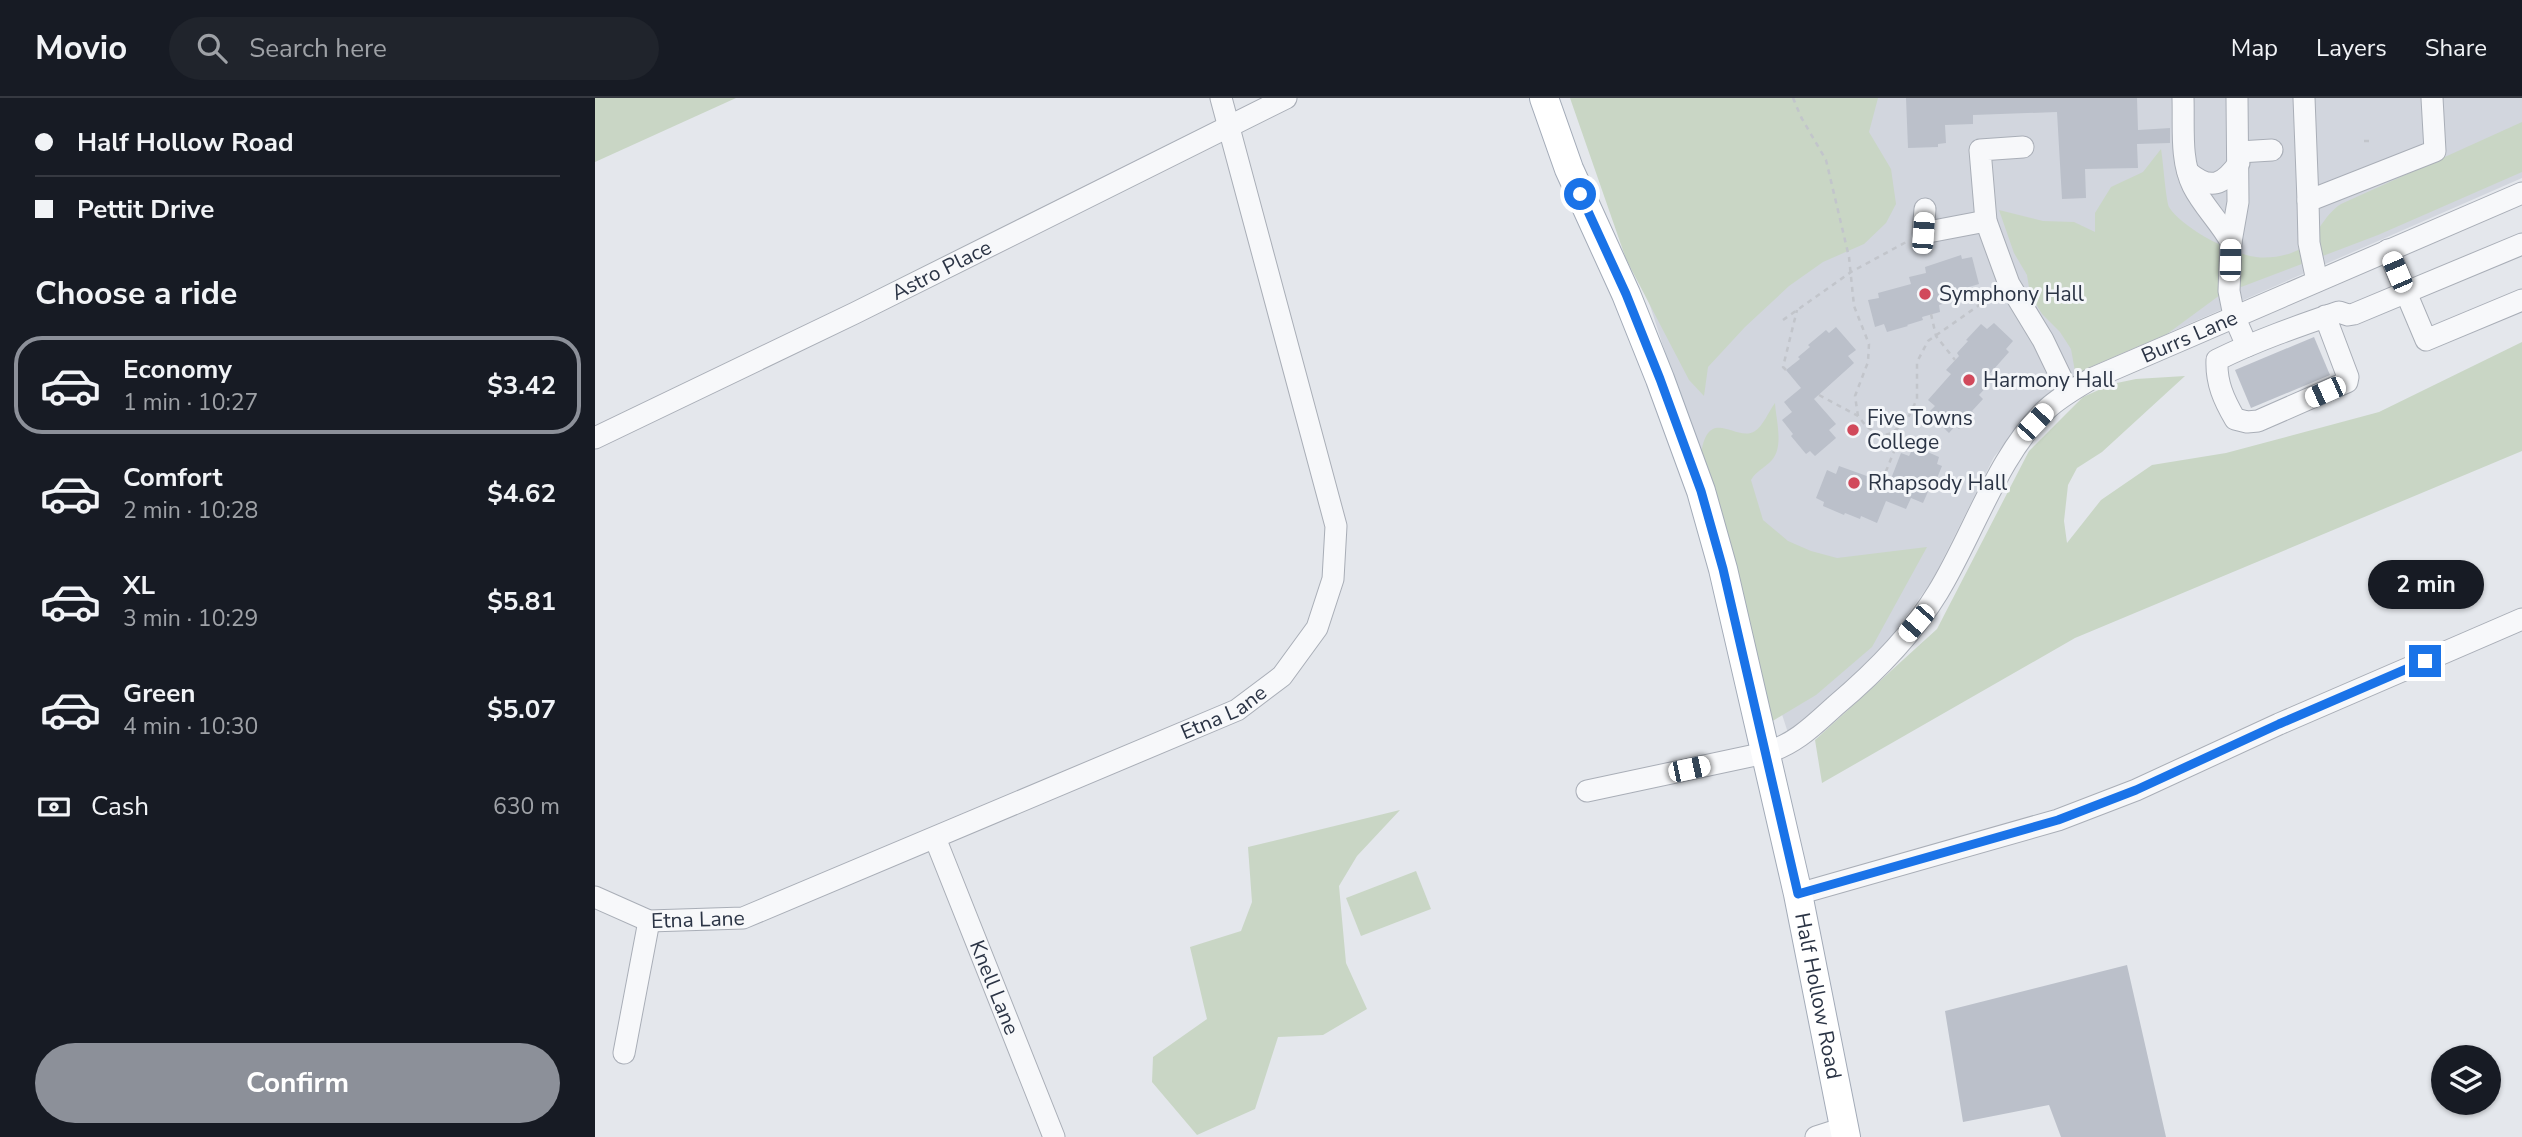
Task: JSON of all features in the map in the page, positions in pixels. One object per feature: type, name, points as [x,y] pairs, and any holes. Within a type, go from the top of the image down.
[{"type":"main road","name":"Half Hollow Road","points":[[1544,98],[1569,169],[1626,294],[1684,442],[1723,569],[1798,894],[1845,1132]]},
{"type":"street","name":"Etna Lane","points":[[595,897],[649,921],[743,918],[1237,710],[1282,676],[1317,628],[1333,579],[1336,526],[1221,98]]},
{"type":"street","name":"Astro Place","points":[[595,438],[855,313],[1286,98]]},
{"type":"street","points":[[2183,98],[2188,172],[2195,188],[2221,223],[2231,242]]},
{"type":"street","points":[[2237,98],[2238,202],[2231,242],[2229,291],[2234,316],[2247,346]]},
{"type":"street","points":[[2304,98],[2309,243],[2332,314],[2347,382],[2259,421],[2235,419],[2216,375],[2217,360],[2332,314],[2354,314],[2522,244]]},
{"type":"street","points":[[2308,201],[2435,151],[2432,98]]},
{"type":"street","points":[[2023,147],[1980,150],[1986,221],[2009,284],[2043,341],[2068,392]]},
{"type":"street","points":[[2239,157],[2272,150]]},
{"type":"street","points":[[2188,172],[2203,182],[2222,182],[2229,177],[2239,157]]},
{"type":"street","name":"Burrs Lane","points":[[1587,791],[1765,753],[1793,742],[1864,682],[1916,623],[1938,592],[2018,444],[2047,410],[2068,392],[2091,379],[2234,316],[2522,193]]},
{"type":"street","points":[[1925,209],[1923,233],[1986,221]]},
{"type":"street","points":[[2388,250],[2426,340],[2522,300]]},
{"type":"street","points":[[1798,894],[2071,815],[2136,790],[2279,724],[2522,619]]},
{"type":"street","name":"Knell Lane","points":[[935,838],[1054,1137]]},
{"type":"street","points":[[624,1053],[649,921]]},
{"type":"street","points":[[1816,1137],[1845,1132]]},
{"type":"path","points":[[1793,98],[1826,160],[1851,272],[1854,306],[1869,344],[1870,353],[1855,396],[1859,416],[1866,426],[1877,435],[1892,433],[1907,419],[1917,399],[1917,362],[1928,341],[2009,284]]},
{"type":"path","points":[[2364,141],[2370,141]]},
{"type":"path","points":[[1783,320],[1851,272],[1923,233]]},
{"type":"path","points":[[1786,370],[1783,367],[1798,309]]},
{"type":"path","points":[[1931,314],[1936,336],[1955,360]]},
{"type":"path","points":[[1819,395],[1859,416]]},
{"type":"path","points":[[1882,481],[1897,444],[1912,450]]},
{"type":"shaded area","name":"Five Towns College","points":[[1583,98],[2522,98],[2522,178],[2088,368],[2039,402],[1994,457],[1932,581],[1891,637],[1844,687],[1789,736]]},
{"type":"green space","points":[[595,98],[736,98],[595,162]]},
{"type":"green space","points":[[1570,98],[1878,98],[1869,132],[1891,169],[1896,204],[1886,223],[1864,244],[1823,262],[1789,286],[1745,327],[1708,367],[1704,396],[1689,380],[1626,259]]},
{"type":"green space","points":[[2522,122],[2522,172],[2378,235],[2220,295],[2167,334],[2088,368],[2076,377],[2071,349],[2060,332],[2042,314],[2030,294],[2027,275],[2014,253],[1999,210],[2043,221],[2074,222],[2095,232],[2095,213],[2111,187],[2143,172],[2161,149],[2168,203],[2175,215],[2208,239],[2234,251],[2256,257],[2277,257],[2294,252],[2305,245],[2341,204]]},
{"type":"green space","points":[[2522,342],[2522,451],[2075,638],[1822,783],[1815,740],[1937,629],[2029,451],[2083,397],[2112,384],[2136,379],[2185,376],[2102,452],[2077,468],[2068,485],[2064,521],[2067,543],[2101,500],[2152,465],[2226,453],[2379,412]]},
{"type":"green space","points":[[1775,403],[1778,448],[1772,460],[1751,480],[1763,520],[1788,541],[1837,558],[1927,547],[1872,647],[1816,695],[1771,722],[1700,462],[1703,443],[1708,433],[1715,428],[1747,434],[1755,431]]},
{"type":"green space","points":[[1400,810],[1357,856],[1339,886],[1346,963],[1367,1009],[1323,1035],[1278,1037],[1255,1109],[1197,1135],[1152,1082],[1153,1057],[1207,1019],[1190,947],[1241,931],[1252,902],[1248,847]]},
{"type":"green space","points":[[1416,871],[1431,909],[1361,936],[1346,898]]},
{"type":"building","points":[[1906,98],[2137,98],[2138,130],[2170,128],[2170,143],[2137,144],[2138,168],[2085,169],[2086,198],[2062,199],[2057,112],[1973,115],[1973,124],[1945,125],[1946,143],[1938,144],[1938,147],[1908,148]]},
{"type":"building","name":"Symphony Hall","points":[[1961,255],[1962,259],[1972,257],[1979,284],[1969,287],[1972,296],[1939,305],[1940,312],[1922,317],[1923,320],[1908,326],[1887,332],[1884,324],[1875,327],[1868,300],[1879,298],[1878,293],[1911,284],[1909,277],[1926,273],[1925,267]]},
{"type":"building","name":"Harmony Hall","points":[[1994,323],[2013,341],[2006,349],[2009,352],[1986,378],[1991,382],[1979,395],[1983,399],[1972,411],[1974,413],[1959,429],[1955,426],[1949,433],[1928,413],[1935,406],[1928,400],[1951,374],[1946,370],[1959,356],[1957,353],[1968,341],[1966,340],[1981,324],[1987,329]]},
{"type":"building","points":[[1836,327],[1856,350],[1848,356],[1854,363],[1814,399],[1836,424],[1829,430],[1836,438],[1815,456],[1810,451],[1806,454],[1782,420],[1792,412],[1784,402],[1801,388],[1786,370],[1800,359],[1798,357],[1810,347],[1808,345],[1826,330],[1829,333]]},
{"type":"building","points":[[2314,337],[2330,375],[2251,408],[2235,370]]},
{"type":"building","name":"Rhapsody Hall","points":[[1914,446],[1939,457],[1937,464],[1942,466],[1923,503],[1911,498],[1906,509],[1886,501],[1877,523],[1861,516],[1860,519],[1845,513],[1844,515],[1823,506],[1824,502],[1816,498],[1827,470],[1836,474],[1839,466],[1889,484],[1901,453],[1909,456]]},
{"type":"building","points":[[2127,965],[2166,1137],[2061,1137],[2049,1105],[1963,1122],[1945,1011]]},
{"type":"place","name":"Symphony Hall","points":[[1925,294]]},
{"type":"place","name":"Harmony Hall","points":[[1969,380]]},
{"type":"place","name":"Five Towns College","points":[[1853,430]]},
{"type":"place","name":"Rhapsody Hall","points":[[1854,483]]},
{"type":"route","points":[[1580,194],[1626,294],[1701,491],[1723,569],[1798,894],[2058,820],[2136,790],[2425,661]]}]
